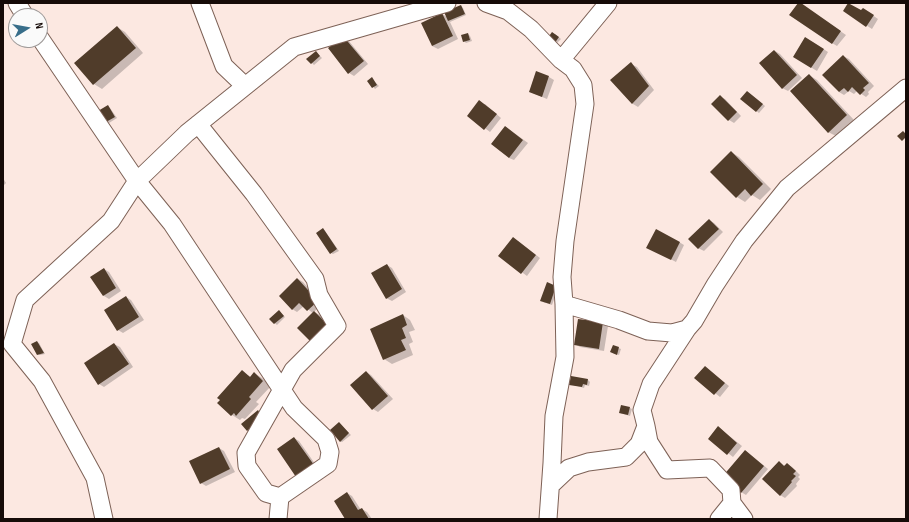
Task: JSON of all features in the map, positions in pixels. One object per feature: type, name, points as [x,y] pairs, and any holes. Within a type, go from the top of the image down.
[{"type":"street","points":[[200,3],[224,66],[245,86]]},
{"type":"street","points":[[104,519],[95,478],[42,381],[12,344],[25,300],[111,221],[137,181],[187,133],[294,46],[447,3]]},
{"type":"street","points":[[486,3],[508,11],[531,29],[560,60],[573,69],[583,85],[585,104],[565,241],[562,277],[565,357],[554,416],[548,519]]},
{"type":"street","points":[[560,60],[608,3]]},
{"type":"street","points":[[47,48],[137,181],[172,224],[294,408],[326,439],[330,452],[328,464],[280,497]]},
{"type":"street","points":[[744,519],[732,503],[731,490],[710,468],[667,470],[649,442],[642,410],[651,384],[686,329],[694,321],[715,285],[744,241],[787,188],[906,88]]},
{"type":"street","points":[[198,124],[254,194],[315,279],[318,295],[337,326],[293,370],[246,453],[247,466],[266,493],[280,497]]},
{"type":"street","points":[[564,304],[619,320],[648,331],[672,333],[686,329]]},
{"type":"street","points":[[551,485],[569,468],[588,462],[626,457],[639,444],[646,426]]},
{"type":"street","points":[[278,519],[280,497]]},
{"type":"street","points":[[719,519],[732,503]]},
{"type":"building","points":[[798,3],[801,3],[841,31],[832,44],[789,15]]},
{"type":"building","points":[[848,3],[861,10],[863,8],[874,15],[866,27],[843,11]]},
{"type":"building","points":[[461,5],[465,14],[448,21],[444,12]]},
{"type":"building","points":[[442,13],[453,36],[432,46],[421,23]]},
{"type":"building","points":[[117,26],[136,48],[93,85],[74,63]]},
{"type":"building","points":[[552,32],[559,37],[554,44],[547,39]]},
{"type":"building","points":[[468,33],[470,40],[463,42],[461,35]]},
{"type":"building","points":[[343,36],[364,61],[348,74],[328,48]]},
{"type":"building","points":[[805,37],[824,49],[811,68],[793,57]]},
{"type":"building","points":[[774,50],[797,75],[782,89],[759,63]]},
{"type":"building","points":[[316,51],[320,56],[311,64],[306,59]]},
{"type":"building","points":[[843,55],[869,83],[863,88],[865,90],[860,95],[852,87],[848,92],[844,88],[839,92],[822,75]]},
{"type":"building","points":[[631,62],[649,86],[632,104],[610,80]]},
{"type":"building","points":[[536,71],[549,76],[542,97],[529,92]]},
{"type":"building","points":[[809,74],[847,115],[828,133],[790,91]]},
{"type":"building","points":[[372,77],[377,85],[372,88],[367,81]]},
{"type":"building","points":[[747,91],[763,104],[756,112],[740,99]]},
{"type":"building","points":[[720,95],[737,112],[728,121],[711,104]]},
{"type":"building","points":[[479,100],[497,114],[484,130],[467,116]]},
{"type":"building","points":[[108,105],[115,117],[106,122],[98,111]]},
{"type":"building","points":[[505,126],[523,140],[509,158],[491,144]]},
{"type":"building","points":[[903,131],[906,134],[906,137],[902,141],[897,136]]},
{"type":"building","points":[[731,151],[763,184],[751,196],[745,189],[736,198],[710,172]]},
{"type":"building","points":[[709,219],[719,229],[698,249],[688,239]]},
{"type":"building","points":[[323,228],[337,249],[330,254],[316,233]]},
{"type":"building","points":[[656,229],[680,242],[671,260],[646,248]]},
{"type":"building","points":[[513,237],[536,255],[521,274],[498,256]]},
{"type":"building","points":[[387,264],[402,289],[386,299],[371,273]]},
{"type":"building","points":[[104,268],[116,288],[103,296],[90,277]]},
{"type":"building","points":[[297,278],[318,301],[307,311],[299,303],[292,310],[279,296]]},
{"type":"building","points":[[547,282],[556,286],[550,304],[540,301]]},
{"type":"building","points":[[126,296],[139,317],[117,331],[104,310]]},
{"type":"building","points":[[279,310],[284,316],[274,324],[269,319]]},
{"type":"building","points":[[314,311],[331,328],[314,345],[297,328]]},
{"type":"building","points":[[403,314],[407,325],[402,328],[406,338],[401,340],[406,350],[383,360],[370,329]]},
{"type":"building","points":[[578,319],[603,322],[599,349],[574,345]]},
{"type":"building","points":[[37,341],[44,353],[37,355],[31,344]]},
{"type":"building","points":[[114,343],[129,364],[98,385],[84,363]]},
{"type":"building","points":[[613,345],[619,347],[617,355],[610,352]]},
{"type":"building","points":[[705,366],[725,383],[714,395],[694,378]]},
{"type":"building","points":[[242,370],[250,377],[254,372],[263,381],[249,397],[251,399],[236,416],[234,413],[231,416],[217,403],[220,400],[217,398]]},
{"type":"building","points":[[366,371],[388,396],[372,410],[350,385]]},
{"type":"building","points":[[571,376],[588,379],[587,385],[583,384],[582,387],[569,385]]},
{"type":"building","points":[[621,405],[630,407],[628,415],[619,413]]},
{"type":"building","points":[[258,410],[263,418],[247,431],[241,424]]},
{"type":"building","points":[[339,422],[349,433],[340,442],[330,430]]},
{"type":"building","points":[[718,426],[737,443],[727,455],[708,439]]},
{"type":"building","points":[[294,437],[314,465],[296,477],[277,449]]},
{"type":"building","points":[[219,447],[230,469],[200,484],[189,461]]},
{"type":"building","points":[[745,450],[764,466],[741,493],[722,477]]},
{"type":"building","points":[[779,461],[784,466],[787,463],[796,471],[793,474],[796,476],[780,496],[762,479]]},
{"type":"building","points":[[347,492],[358,510],[362,508],[369,519],[345,519],[334,501]]}]
